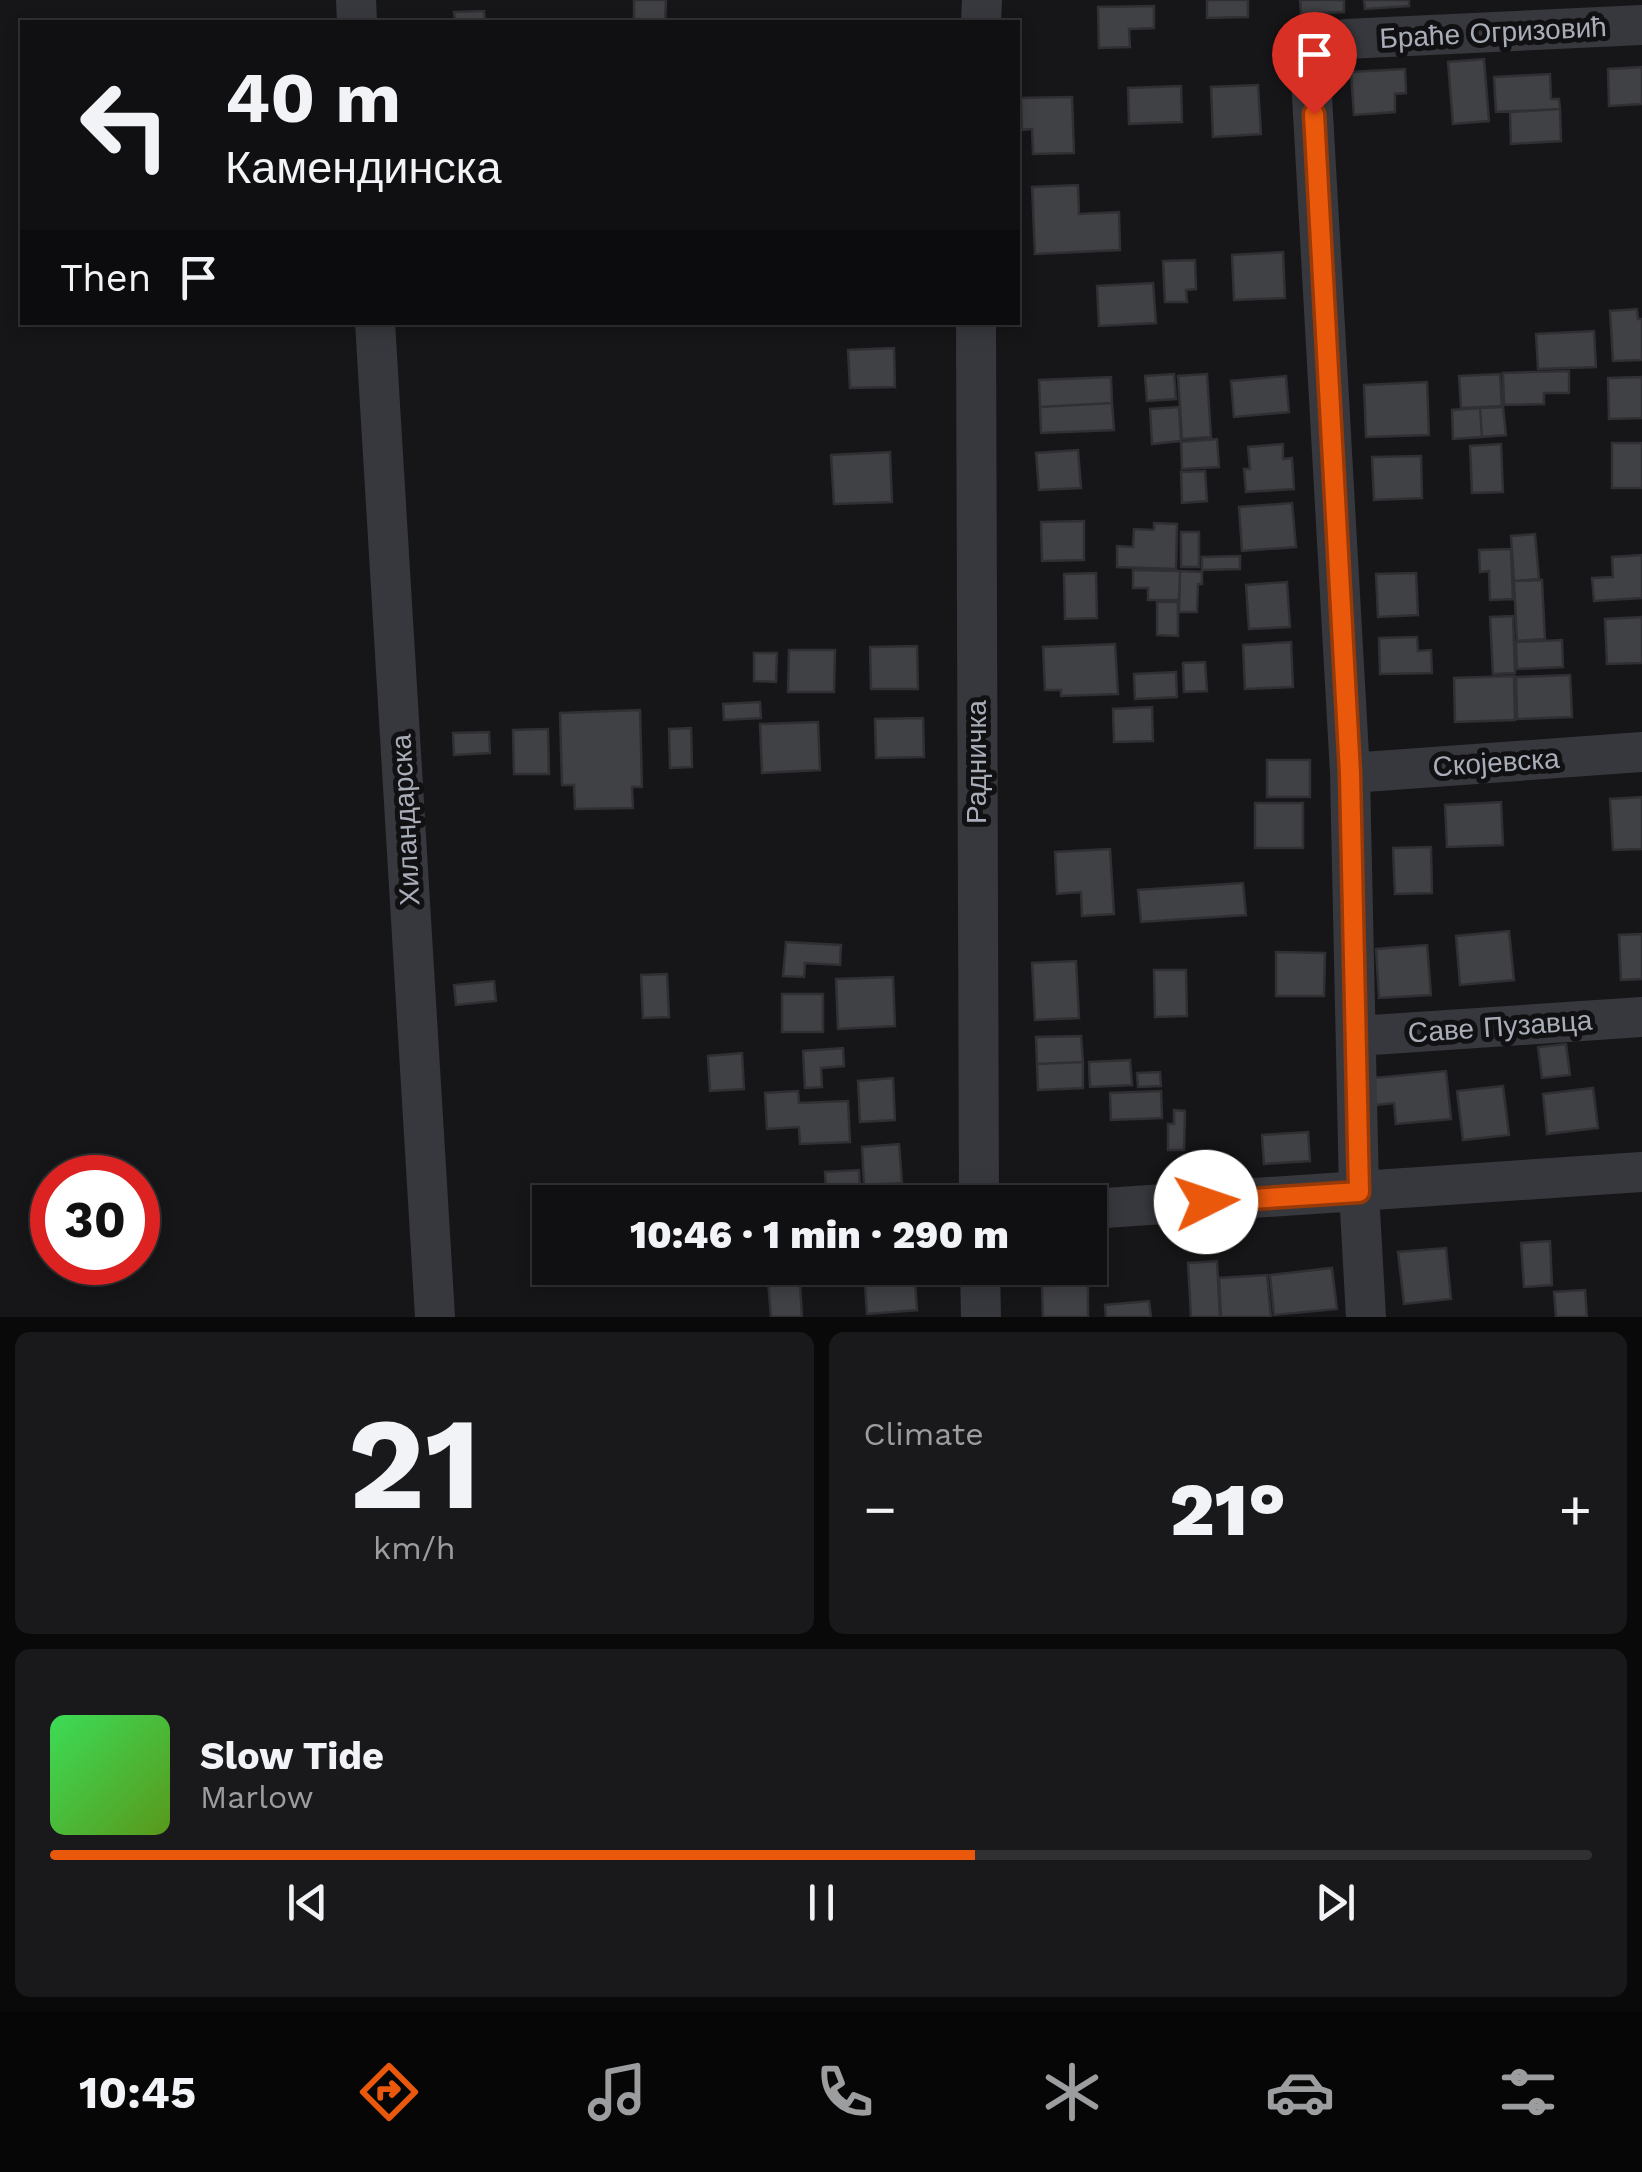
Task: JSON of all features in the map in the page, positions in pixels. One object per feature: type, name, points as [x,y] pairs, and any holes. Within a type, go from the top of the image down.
[{"type":"street","name":"Браће Огризовић","points":[[1350,773],[1311,78],[1316,50],[1331,41],[1345,39],[1642,25]]},
{"type":"street","name":"Хиландарска","points":[[375,325],[435,1317]]},
{"type":"street","name":"Радничка","points":[[976,325],[979,1185]]},
{"type":"street","name":"Скојевска","points":[[1350,773],[1642,752]]},
{"type":"street","points":[[1350,773],[1359,1192],[1366,1317]]},
{"type":"street","name":"Саве Пузавца","points":[[1357,1036],[1642,1017]]},
{"type":"street","points":[[1107,1209],[1642,1172]]},
{"type":"street","points":[[980,1285],[980,1317]]},
{"type":"building","points":[[634,0],[666,0],[665,20],[634,20]]},
{"type":"building","points":[[1207,0],[1248,0],[1248,17],[1207,18]]},
{"type":"building","points":[[1300,0],[1344,0],[1344,12],[1301,14]]},
{"type":"building","points":[[1364,0],[1409,0],[1409,6],[1365,9]]},
{"type":"building","points":[[1154,6],[1154,28],[1129,29],[1130,47],[1099,48],[1098,7]]},
{"type":"building","points":[[484,11],[485,20],[455,20],[454,12]]},
{"type":"building","points":[[1484,59],[1489,121],[1453,124],[1448,62]]},
{"type":"building","points":[[1642,67],[1642,104],[1609,106],[1608,69]]},
{"type":"building","points":[[1405,69],[1406,93],[1395,94],[1395,112],[1354,115],[1351,72]]},
{"type":"building","points":[[1550,74],[1551,99],[1559,99],[1560,109],[1496,112],[1494,77]]},
{"type":"building","points":[[1258,85],[1261,134],[1213,137],[1211,87]]},
{"type":"building","points":[[1181,86],[1182,122],[1129,124],[1128,88]]},
{"type":"building","points":[[1072,97],[1074,153],[1033,154],[1032,129],[1022,130],[1021,98]]},
{"type":"building","points":[[1560,109],[1561,141],[1511,144],[1510,112]]},
{"type":"building","points":[[1078,185],[1079,214],[1119,212],[1120,250],[1035,254],[1032,187]]},
{"type":"building","points":[[1283,252],[1285,298],[1234,300],[1232,255]]},
{"type":"building","points":[[1195,260],[1196,289],[1186,290],[1187,302],[1165,302],[1163,261]]},
{"type":"building","points":[[1153,283],[1156,323],[1099,326],[1097,286]]},
{"type":"building","points":[[1637,309],[1638,319],[1642,319],[1642,360],[1613,361],[1610,311]]},
{"type":"building","points":[[1594,331],[1596,367],[1538,369],[1536,334]]},
{"type":"building","points":[[894,348],[895,387],[850,388],[848,350]]},
{"type":"building","points":[[1569,371],[1569,393],[1544,393],[1544,404],[1504,405],[1503,373]]},
{"type":"building","points":[[1174,374],[1176,399],[1147,401],[1145,376]]},
{"type":"building","points":[[1207,374],[1211,437],[1182,439],[1178,376]]},
{"type":"building","points":[[1500,374],[1502,406],[1461,408],[1459,376]]},
{"type":"building","points":[[1286,376],[1289,412],[1234,417],[1231,381]]},
{"type":"building","points":[[1111,377],[1112,403],[1040,407],[1039,380]]},
{"type":"building","points":[[1642,377],[1642,418],[1609,419],[1608,378]]},
{"type":"building","points":[[1427,382],[1429,435],[1366,437],[1364,385]]},
{"type":"building","points":[[1112,403],[1114,430],[1041,433],[1040,407]]},
{"type":"building","points":[[1179,407],[1181,441],[1152,444],[1150,409]]},
{"type":"building","points":[[1503,407],[1506,435],[1482,437],[1480,408]]},
{"type":"building","points":[[1480,408],[1482,437],[1453,439],[1452,410]]},
{"type":"building","points":[[1217,439],[1219,467],[1182,469],[1181,442]]},
{"type":"building","points":[[1612,443],[1642,443],[1642,488],[1612,488]]},
{"type":"building","points":[[1283,444],[1283,459],[1292,458],[1294,489],[1246,492],[1244,469],[1250,469],[1248,447]]},
{"type":"building","points":[[1501,444],[1503,492],[1472,493],[1470,446]]},
{"type":"building","points":[[1078,450],[1081,488],[1039,490],[1036,453]]},
{"type":"building","points":[[890,452],[892,502],[834,504],[831,455]]},
{"type":"building","points":[[1421,456],[1422,498],[1374,500],[1372,457]]},
{"type":"building","points":[[1205,471],[1207,501],[1182,503],[1181,472]]},
{"type":"building","points":[[1292,503],[1296,547],[1242,551],[1239,507]]},
{"type":"building","points":[[1084,521],[1084,560],[1042,561],[1041,522]]},
{"type":"building","points":[[1154,523],[1177,524],[1176,569],[1117,567],[1117,546],[1133,547],[1134,529],[1154,530]]},
{"type":"building","points":[[1181,532],[1199,532],[1199,567],[1181,567]]},
{"type":"building","points":[[1535,534],[1539,579],[1514,581],[1511,536]]},
{"type":"building","points":[[1511,549],[1513,599],[1490,600],[1489,571],[1480,572],[1479,550]]},
{"type":"building","points":[[1642,555],[1642,598],[1594,601],[1592,578],[1613,577],[1612,557]]},
{"type":"building","points":[[1240,556],[1240,569],[1202,570],[1202,557]]},
{"type":"building","points":[[1133,570],[1180,571],[1179,600],[1148,600],[1148,588],[1133,588]]},
{"type":"building","points":[[1180,571],[1202,572],[1197,612],[1179,612]]},
{"type":"building","points":[[1096,573],[1097,618],[1065,619],[1064,574]]},
{"type":"building","points":[[1416,573],[1418,615],[1378,617],[1376,574]]},
{"type":"building","points":[[1542,580],[1545,639],[1517,641],[1514,581]]},
{"type":"building","points":[[1287,582],[1290,627],[1249,629],[1246,585]]},
{"type":"building","points":[[1157,602],[1178,602],[1178,636],[1157,635]]},
{"type":"building","points":[[1513,616],[1515,673],[1493,674],[1490,617]]},
{"type":"building","points":[[1642,617],[1642,663],[1607,664],[1605,619]]},
{"type":"building","points":[[1417,637],[1418,651],[1431,650],[1432,673],[1380,674],[1379,638]]},
{"type":"building","points":[[1562,640],[1563,667],[1517,669],[1516,642]]},
{"type":"building","points":[[1291,642],[1293,687],[1245,689],[1243,645]]},
{"type":"building","points":[[1115,644],[1118,694],[1061,696],[1061,690],[1045,690],[1043,647]]},
{"type":"building","points":[[917,646],[918,689],[871,689],[870,647]]},
{"type":"building","points":[[789,650],[835,650],[834,692],[788,692]]},
{"type":"building","points":[[754,653],[777,653],[776,682],[754,681]]},
{"type":"building","points":[[1205,662],[1207,691],[1184,692],[1183,663]]},
{"type":"building","points":[[1176,672],[1177,697],[1135,699],[1134,674]]},
{"type":"building","points":[[1570,675],[1572,717],[1517,719],[1516,677]]},
{"type":"building","points":[[1514,676],[1515,720],[1455,722],[1454,678]]},
{"type":"building","points":[[760,702],[761,718],[724,720],[723,704]]},
{"type":"building","points":[[1152,707],[1153,741],[1114,742],[1113,709]]},
{"type":"building","points":[[640,710],[642,787],[632,787],[633,808],[575,809],[574,785],[562,785],[560,713]]},
{"type":"building","points":[[923,718],[924,757],[876,758],[875,719]]},
{"type":"building","points":[[818,722],[820,770],[762,773],[760,724]]},
{"type":"building","points":[[691,728],[692,767],[670,768],[669,729]]},
{"type":"building","points":[[548,729],[549,774],[514,774],[513,730]]},
{"type":"building","points":[[489,732],[490,753],[454,755],[453,733]]},
{"type":"building","points":[[1267,760],[1310,760],[1310,797],[1267,797]]},
{"type":"building","points":[[1642,797],[1642,849],[1613,850],[1610,799]]},
{"type":"building","points":[[1501,802],[1503,845],[1447,847],[1445,805]]},
{"type":"building","points":[[1255,803],[1303,803],[1303,848],[1255,848]]},
{"type":"building","points":[[1431,847],[1432,893],[1395,894],[1393,848]]},
{"type":"building","points":[[1110,849],[1114,914],[1082,916],[1081,892],[1057,894],[1055,852]]},
{"type":"building","points":[[1243,883],[1246,915],[1141,922],[1138,890]]},
{"type":"building","points":[[1509,931],[1514,980],[1460,985],[1456,936]]},
{"type":"building","points":[[1642,934],[1642,979],[1621,980],[1619,935]]},
{"type":"building","points":[[786,942],[841,945],[840,965],[805,963],[804,977],[783,976]]},
{"type":"building","points":[[1427,945],[1431,995],[1379,998],[1376,949]]},
{"type":"building","points":[[1276,952],[1325,953],[1324,996],[1276,996]]},
{"type":"building","points":[[1076,961],[1079,1018],[1035,1020],[1032,963]]},
{"type":"building","points":[[1154,970],[1186,970],[1187,1016],[1155,1017]]},
{"type":"building","points":[[667,974],[669,1017],[643,1018],[641,975]]},
{"type":"building","points":[[893,977],[895,1026],[838,1029],[836,979]]},
{"type":"building","points":[[494,981],[496,1001],[456,1005],[454,985]]},
{"type":"building","points":[[782,994],[823,994],[823,1032],[782,1032]]},
{"type":"building","points":[[1081,1036],[1083,1062],[1037,1064],[1036,1037]]},
{"type":"building","points":[[1566,1044],[1570,1075],[1542,1078],[1538,1047]]},
{"type":"building","points":[[843,1048],[844,1066],[821,1068],[822,1087],[805,1088],[803,1051]]},
{"type":"building","points":[[742,1053],[744,1089],[710,1091],[708,1056]]},
{"type":"building","points":[[1130,1060],[1132,1085],[1090,1087],[1089,1062]]},
{"type":"building","points":[[1083,1062],[1083,1088],[1038,1090],[1037,1064]]},
{"type":"building","points":[[1446,1071],[1451,1119],[1396,1124],[1394,1103],[1376,1105],[1373,1078]]},
{"type":"building","points":[[1160,1072],[1161,1086],[1138,1087],[1137,1073]]},
{"type":"building","points":[[893,1078],[895,1120],[860,1122],[858,1081]]},
{"type":"building","points":[[1503,1086],[1509,1135],[1463,1140],[1457,1091]]},
{"type":"building","points":[[1593,1088],[1598,1128],[1547,1134],[1543,1094]]},
{"type":"building","points":[[798,1091],[799,1103],[848,1101],[850,1142],[800,1144],[799,1127],[767,1129],[765,1093]]},
{"type":"building","points":[[1161,1091],[1162,1118],[1111,1120],[1110,1093]]},
{"type":"building","points":[[1174,1110],[1185,1111],[1184,1150],[1168,1150],[1168,1124],[1174,1124]]},
{"type":"building","points":[[1308,1132],[1310,1161],[1264,1164],[1262,1135]]},
{"type":"building","points":[[899,1144],[902,1183],[864,1185],[862,1147]]},
{"type":"building","points":[[859,1170],[860,1185],[826,1185],[825,1172]]},
{"type":"building","points":[[1550,1241],[1552,1285],[1524,1287],[1521,1243]]},
{"type":"building","points":[[1446,1248],[1451,1299],[1404,1304],[1398,1252]]},
{"type":"building","points":[[1217,1261],[1220,1317],[1191,1317],[1188,1263]]},
{"type":"building","points":[[1332,1268],[1337,1309],[1274,1315],[1270,1275]]},
{"type":"building","points":[[1267,1275],[1271,1317],[1221,1317],[1219,1278]]},
{"type":"building","points":[[768,1285],[800,1285],[802,1317],[771,1317]]},
{"type":"building","points":[[865,1285],[915,1285],[917,1310],[867,1314]]},
{"type":"building","points":[[1088,1285],[1088,1317],[1043,1317],[1042,1286]]},
{"type":"building","points":[[1585,1290],[1587,1317],[1556,1317],[1554,1292]]},
{"type":"building","points":[[1149,1301],[1151,1317],[1106,1317],[1105,1305]]},
{"type":"route","points":[[1206,1202],[1359,1192],[1350,773],[1314,114]]}]
